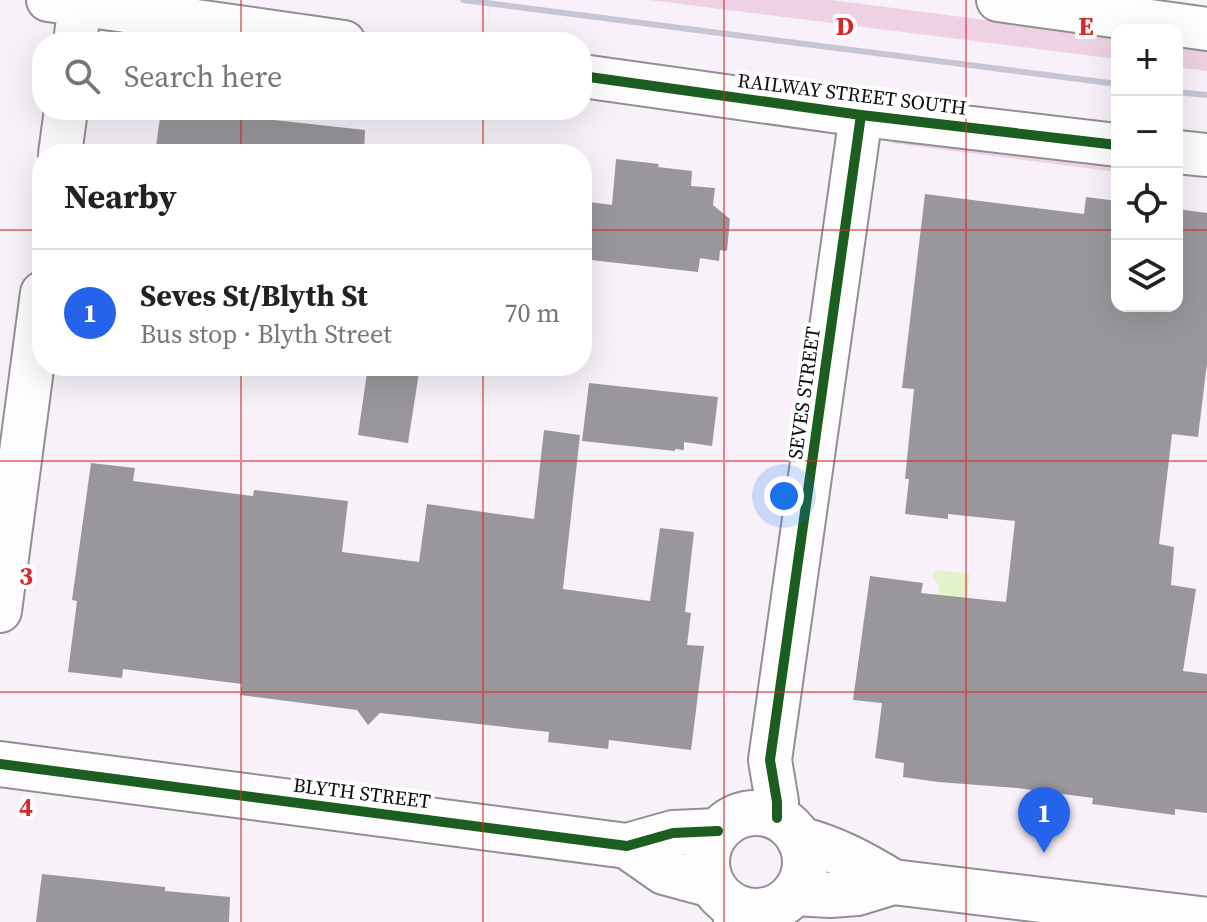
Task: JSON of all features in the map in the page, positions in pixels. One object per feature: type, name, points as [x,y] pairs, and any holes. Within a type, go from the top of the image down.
[{"type":"street","points":[[998,0],[1207,29]]},
{"type":"street","points":[[68,15],[242,32]]},
{"type":"street","name":"RAILWAY STREET SOUTH","points":[[592,77],[861,115],[1111,144]]},
{"type":"street","name":"SEVES STREET","points":[[760,826],[751,797],[770,760],[861,115]]},
{"type":"street","points":[[61,144],[65,120]]},
{"type":"street","points":[[1183,153],[1207,155]]},
{"type":"street","points":[[0,611],[32,369]]},
{"type":"street","name":"BLYTH STREET","points":[[0,764],[627,846],[673,833],[760,826],[826,846],[893,882]]},
{"type":"street","points":[[760,826],[802,845],[805,861],[802,878],[751,906],[707,869],[707,854],[712,839],[760,826]]},
{"type":"street","name":"BLYTH STREET","points":[[627,846],[664,872],[751,906],[857,893],[893,882],[1207,920]]},
{"type":"shaded area","points":[[649,0],[832,0],[1111,36],[1111,58]]},
{"type":"shaded area","points":[[1183,46],[1207,49],[1207,71],[1183,68]]},
{"type":"shaded area","points":[[891,139],[1111,158],[1111,171],[891,143]]},
{"type":"shaded area","points":[[937,570],[970,574],[963,633],[935,630],[940,587],[932,575]]},
{"type":"building","points":[[160,120],[274,120],[365,130],[364,144],[156,144]]},
{"type":"building","points":[[616,159],[692,171],[691,186],[715,188],[713,205],[730,219],[727,251],[720,250],[719,261],[700,258],[698,272],[592,260],[592,202],[612,205]]},
{"type":"building","points":[[925,194],[1084,214],[1086,197],[1111,200],[1111,312],[1183,312],[1183,210],[1207,213],[1207,363],[1198,437],[1172,434],[1159,544],[1174,547],[1171,585],[1196,589],[1183,671],[1207,674],[1207,813],[1175,809],[1175,815],[1092,804],[1093,798],[903,777],[904,763],[875,758],[882,703],[853,700],[870,576],[923,583],[921,593],[1006,602],[1015,521],[948,514],[948,519],[905,514],[909,479],[905,479],[914,389],[902,388]]},
{"type":"building","points":[[367,376],[418,376],[408,443],[358,435]]},
{"type":"building","points":[[589,383],[718,397],[712,446],[684,442],[684,450],[675,451],[582,441]]},
{"type":"building","points":[[544,430],[580,435],[563,589],[650,601],[660,528],[694,532],[685,612],[691,613],[687,645],[704,646],[691,750],[609,740],[608,749],[548,742],[549,732],[380,713],[368,725],[357,710],[240,695],[242,684],[123,669],[122,678],[68,672],[77,601],[72,600],[91,463],[135,468],[133,481],[253,496],[254,490],[348,501],[342,552],[419,562],[427,504],[534,519]]},
{"type":"building","points":[[42,874],[230,897],[229,922],[36,922]]},
{"type":"railway","points":[[463,0],[1111,83]]},
{"type":"railway","points":[[1183,93],[1207,95]]},
{"type":"cycle path","points":[[592,77],[861,115],[1111,144]]},
{"type":"cycle path","points":[[777,818],[770,760],[861,115]]},
{"type":"cycle path","points":[[0,764],[627,846],[673,833],[718,831]]},
{"type":"place","name":"Seves St/Blyth St","points":[[1044,853]]}]
